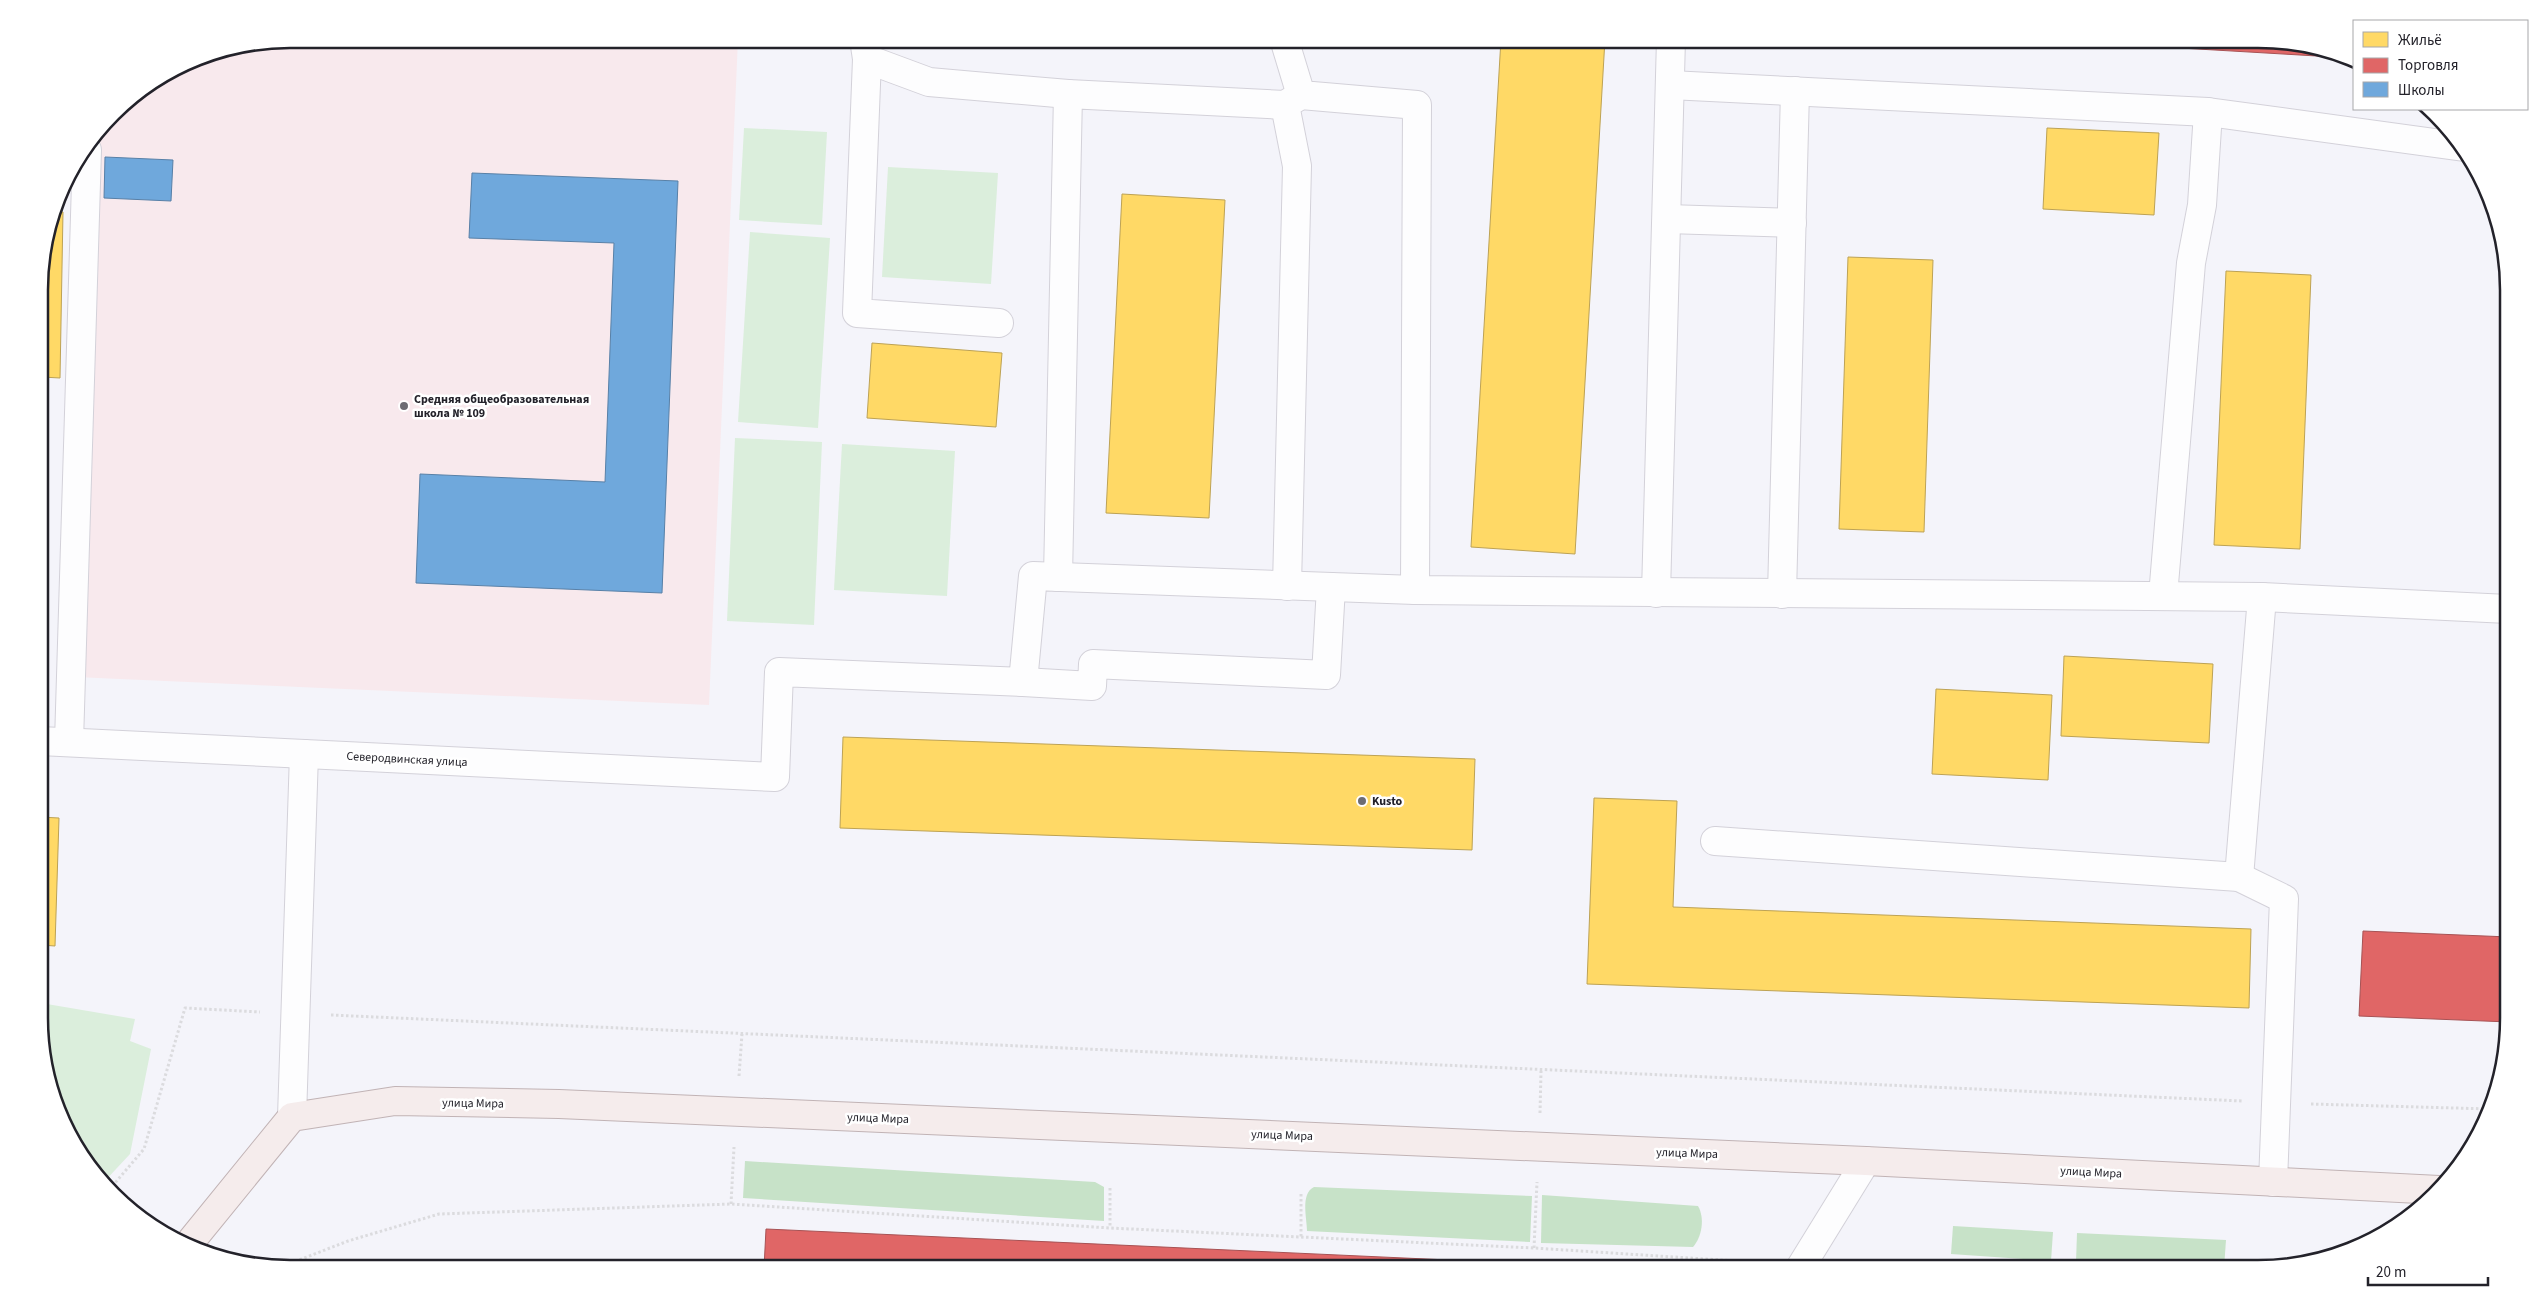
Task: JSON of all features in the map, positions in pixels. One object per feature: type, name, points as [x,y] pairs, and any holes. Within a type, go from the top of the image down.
[{"type":"main road","name":"улица Мира","points":[[292,1117],[396,1101],[559,1104],[1866,1161],[2429,1190]]},
{"type":"main road","points":[[193,1239],[292,1117]]},
{"type":"street","points":[[1285,47],[1293,100],[1297,166],[1287,586]]},
{"type":"street","points":[[1656,593],[1671,47]]},
{"type":"street","points":[[999,323],[857,313],[866,49],[929,82],[1068,94],[1417,105],[1415,590]]},
{"type":"street","points":[[1670,85],[2208,112],[2453,145]]},
{"type":"street","points":[[1782,594],[1795,90]]},
{"type":"street","points":[[1058,577],[1068,94]]},
{"type":"street","points":[[2163,596],[2191,263],[2202,205],[2208,112]]},
{"type":"street","points":[[69,742],[86,159]]},
{"type":"street","points":[[1666,219],[1792,223]]},
{"type":"street","points":[[1331,587],[1326,676],[1093,664],[1092,686],[1024,682],[1033,576],[1415,590],[2262,597],[2500,609]]},
{"type":"street","points":[[2239,877],[2262,597]]},
{"type":"street","name":"Северодвинская улица","points":[[48,741],[775,777],[779,672],[1024,682]]},
{"type":"street","points":[[292,1117],[304,754]]},
{"type":"street","points":[[1716,841],[2239,877],[2284,899],[2273,1182]]},
{"type":"street","points":[[1805,1260],[1866,1161]]},
{"type":"path","points":[[114,1184],[144,1149],[184,1008],[2276,1103],[2482,1109]]},
{"type":"path","points":[[1110,1188],[1110,1228]]},
{"type":"path","points":[[1300,1194],[1301,1237]]},
{"type":"path","points":[[299,1260],[348,1241],[439,1214],[731,1204],[1110,1228],[1534,1248],[1721,1260]]},
{"type":"shaded area","name":"Средняя общеобразовательная школа № 109","points":[[738,47],[709,705],[75,677],[99,141],[118,118],[155,88],[183,72],[227,56],[274,48]]},
{"type":"green space","points":[[744,128],[827,132],[822,225],[739,220]]},
{"type":"green space","points":[[888,167],[998,173],[991,284],[882,277]]},
{"type":"green space","points":[[750,232],[830,238],[818,428],[738,422]]},
{"type":"green space","points":[[735,438],[822,442],[814,625],[727,621]]},
{"type":"green space","points":[[842,444],[955,451],[947,596],[834,590]]},
{"type":"green space","points":[[48,1004],[135,1019],[130,1041],[151,1049],[130,1154],[108,1177],[88,1152],[72,1124],[60,1095],[52,1064],[48,1033]]},
{"type":"green space","points":[[745,1161],[1095,1182],[1104,1187],[1104,1221],[743,1198]]},
{"type":"green space","points":[[1314,1187],[1532,1196],[1530,1242],[1307,1231],[1306,1201],[1307,1195]]},
{"type":"green space","points":[[1542,1195],[1698,1206],[1702,1222],[1699,1238],[1693,1247],[1541,1243]]},
{"type":"green space","points":[[1953,1226],[2053,1232],[2051,1260],[1951,1254]]},
{"type":"green space","points":[[2077,1233],[2226,1240],[2225,1260],[2076,1260]]},
{"type":"building: Жильё","points":[[1501,47],[1605,47],[1575,554],[1471,547]]},
{"type":"building: Жильё","points":[[2047,128],[2159,133],[2154,215],[2043,209]]},
{"type":"building: Жильё","points":[[1122,194],[1225,200],[1209,518],[1106,513]]},
{"type":"building: Жильё","points":[[60,212],[63,212],[60,378],[48,377],[48,274],[52,243]]},
{"type":"building: Жильё","points":[[1848,257],[1933,260],[1924,532],[1839,529]]},
{"type":"building: Жильё","points":[[2226,271],[2311,275],[2300,549],[2214,545]]},
{"type":"building: Жильё","points":[[872,343],[1002,353],[996,427],[867,418]]},
{"type":"building: Жильё","points":[[2064,656],[2213,664],[2209,743],[2061,736]]},
{"type":"building: Жильё","points":[[1936,689],[2052,695],[2048,780],[1932,774]]},
{"type":"building: Жильё","points":[[843,737],[1475,759],[1472,850],[840,828]]},
{"type":"building: Жильё","points":[[1594,798],[1677,801],[1673,907],[2251,929],[2249,1008],[1587,984]]},
{"type":"building: Жильё","points":[[48,817],[59,818],[55,946],[48,946]]},
{"type":"building: Торговля","points":[[2163,47],[2258,47],[2305,52],[2322,56]]},
{"type":"building: Торговля","points":[[2363,931],[2500,937],[2500,1022],[2359,1016]]},
{"type":"building: Торговля","points":[[766,1229],[1448,1260],[764,1260]]},
{"type":"building: Школы","points":[[105,157],[173,160],[171,201],[104,198]]},
{"type":"building: Школы","points":[[472,173],[678,181],[662,593],[416,583],[420,474],[605,482],[614,243],[469,238]]},
{"type":"place","name":"Средняя общеобразовательная школа № 109","points":[[404,406]]},
{"type":"place","name":"Kusto","points":[[1362,801]]}]
